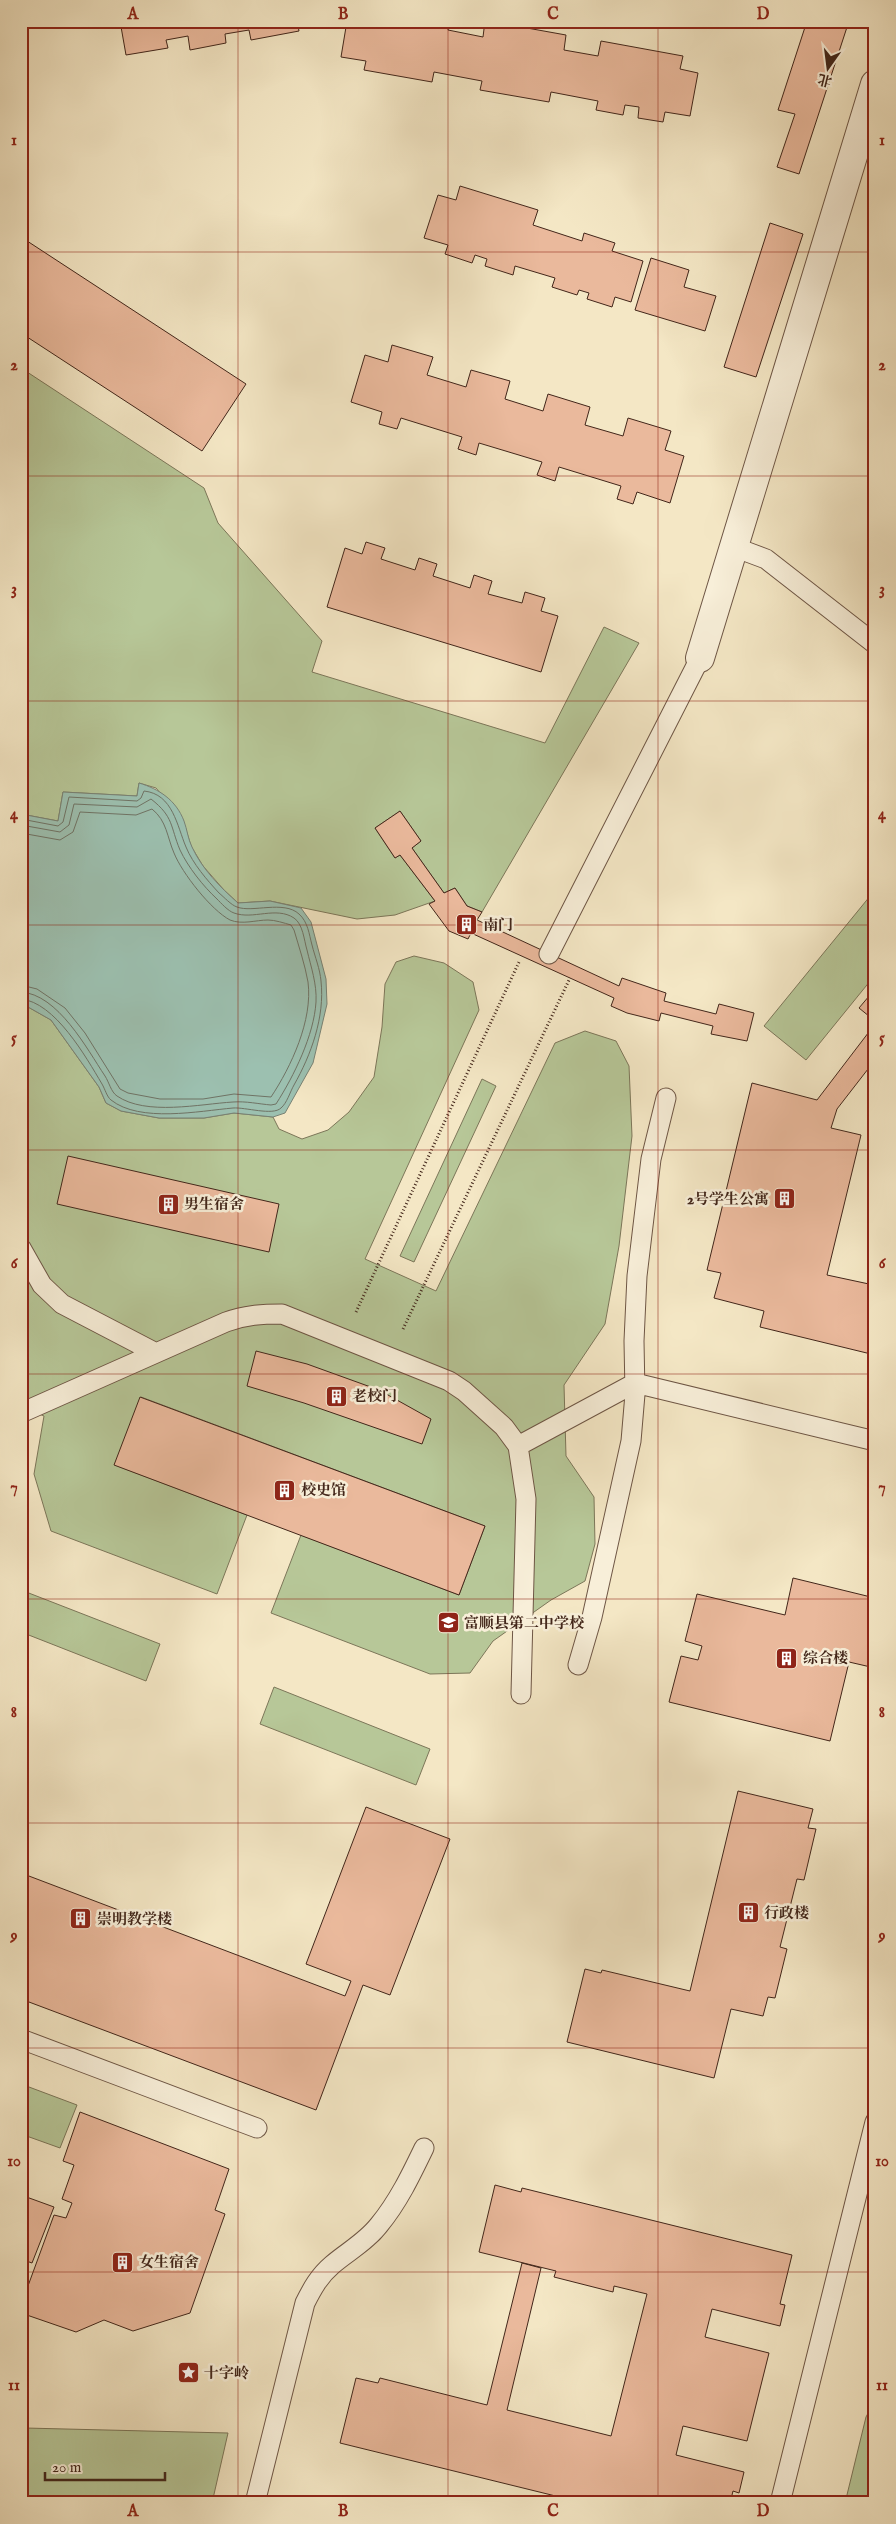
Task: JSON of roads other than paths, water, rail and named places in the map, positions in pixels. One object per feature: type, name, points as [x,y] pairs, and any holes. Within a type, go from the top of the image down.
[{"type":"street","points":[[700,658],[875,84]]},
{"type":"lane","points":[[734,547],[766,559],[875,644]]},
{"type":"lane","points":[[549,954],[700,658]]},
{"type":"lane","points":[[578,1665],[622,1490],[631,1441],[635,1383],[636,1294],[643,1218],[651,1159],[666,1098]]},
{"type":"lane","points":[[21,1248],[42,1285],[62,1304],[156,1353]]},
{"type":"lane","points":[[21,1413],[226,1322],[242,1316],[261,1314],[282,1314],[449,1381],[464,1391],[504,1427],[518,1446],[526,1499],[521,1694]]},
{"type":"lane","points":[[518,1446],[635,1383],[875,1441]]},
{"type":"lane","points":[[21,2039],[257,2128]]},
{"type":"lane","points":[[780,2503],[875,2122]]},
{"type":"lane","points":[[255,2503],[298,2326],[308,2297],[314,2285],[331,2266],[353,2250],[378,2226],[405,2187],[424,2148]]},
{"type":"water","points":[[139,783],[160,792],[172,801],[181,814],[191,844],[201,863],[218,884],[238,903],[270,901],[301,908],[311,922],[326,979],[327,1004],[313,1063],[285,1113],[273,1117],[234,1113],[204,1118],[159,1118],[121,1111],[106,1103],[99,1087],[51,1020],[21,1003],[21,814],[58,821],[63,792],[137,796]]},
{"type":"place","name":"南门","points":[[467,925]]},
{"type":"place","name":"2号学生公寓","points":[[785,1199]]},
{"type":"place","name":"男生宿舍","points":[[168,1204]]},
{"type":"place","name":"老校门","points":[[336,1396]]},
{"type":"place","name":"校史馆","points":[[285,1490]]},
{"type":"place","name":"富顺县第二中学校","points":[[448,1623]]},
{"type":"place","name":"综合楼","points":[[787,1658]]},
{"type":"place","name":"行政楼","points":[[748,1913]]},
{"type":"place","name":"崇明教学楼","points":[[81,1919]]},
{"type":"place","name":"女生宿舍","points":[[123,2262]]},
{"type":"place","name":"十字岭","points":[[188,2373]]}]
